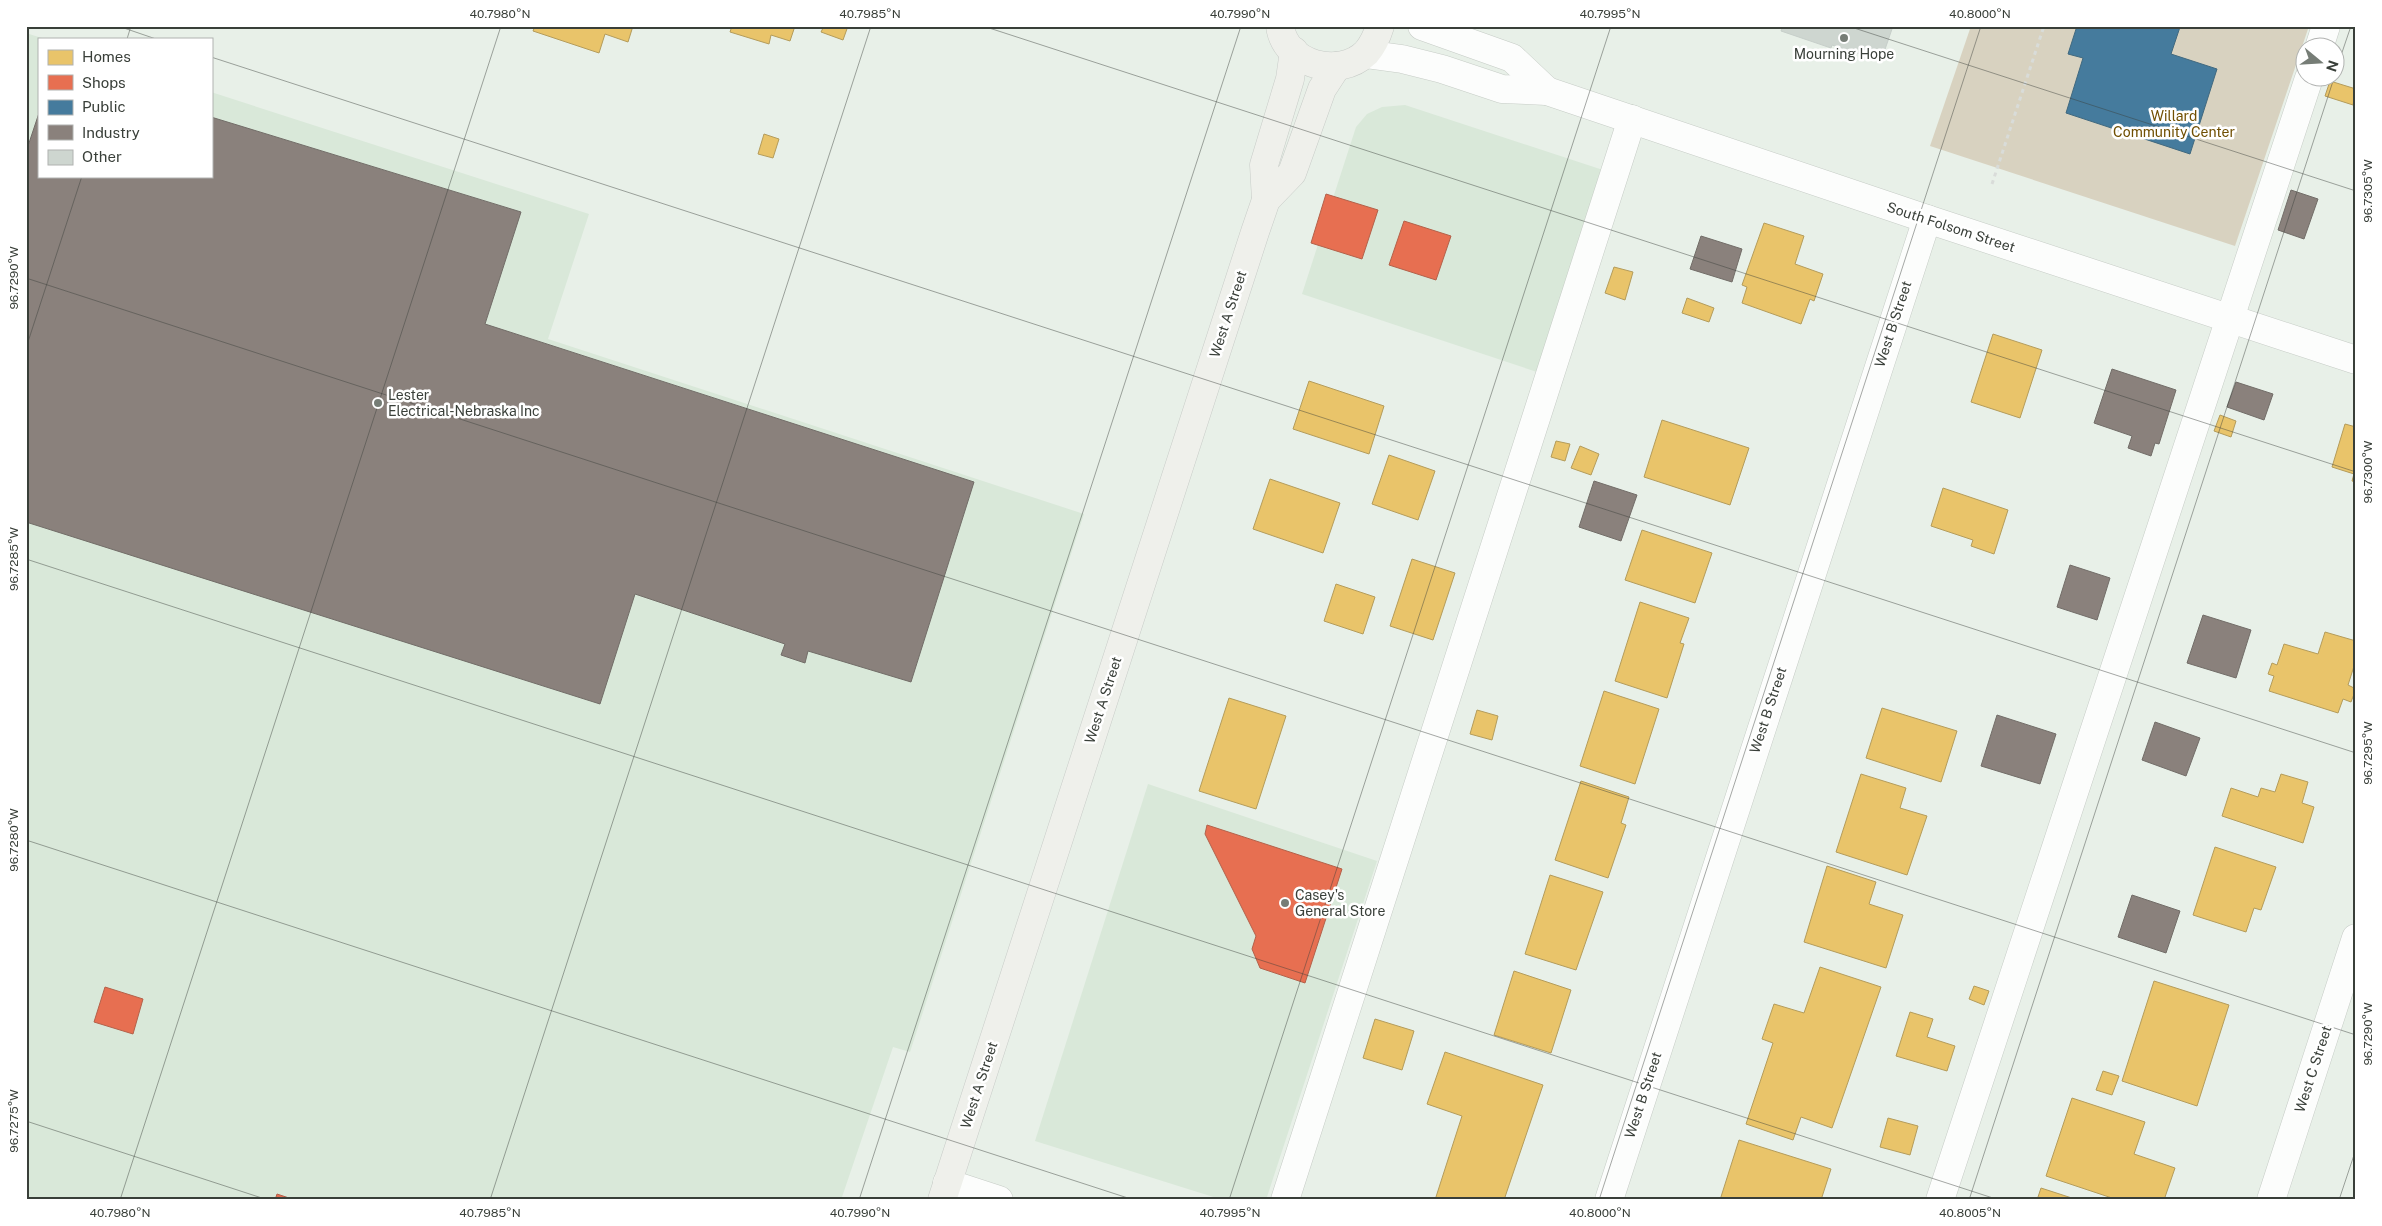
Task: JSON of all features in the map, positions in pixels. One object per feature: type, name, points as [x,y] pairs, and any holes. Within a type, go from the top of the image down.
[{"type":"main road","points":[[1283,34],[1304,60],[1316,65],[1337,66],[1350,63],[1365,54],[1375,40],[1380,26]]},
{"type":"main road","name":"West A Street","points":[[944,1191],[1266,200],[1264,165],[1290,79],[1283,34]]},
{"type":"main road","name":"West A Street","points":[[1266,200],[1292,173],[1322,89],[1337,66]]},
{"type":"street","name":"South Folsom Street","points":[[1422,26],[1512,58],[1547,91]]},
{"type":"street","points":[[2322,38],[2326,26]]},
{"type":"street","name":"South Folsom Street","points":[[1365,54],[1402,59],[1442,69],[1502,89],[1547,91],[1927,219],[2356,360]]},
{"type":"street","points":[[1940,1200],[2228,318],[2306,88]]},
{"type":"street","points":[[1284,1200],[1632,119]]},
{"type":"street","name":"West B Street","points":[[1610,1200],[1927,219]]},
{"type":"street","name":"West C Street","points":[[2271,1200],[2356,938]]},
{"type":"street","points":[[944,1191],[999,1200]]},
{"type":"path","points":[[1992,184],[2044,26]]},
{"type":"shaded area","points":[[26,33],[42,38],[38,38],[38,178],[212,178],[212,92],[589,214],[548,339],[1084,514],[910,1052],[893,1047],[841,1200],[26,1200]]},
{"type":"shaded area","points":[[1405,105],[1603,170],[1537,372],[1302,294],[1356,127],[1367,114],[1382,107]]},
{"type":"shaded area","points":[[1148,784],[1377,861],[1266,1200],[1223,1200],[1035,1141]]},
{"type":"green space","name":"Willard Community Center","points":[[1971,26],[2309,26],[2305,38],[2294,38],[2294,71],[2235,246],[1930,146]]},
{"type":"building: Homes","points":[[535,26],[633,26],[628,42],[605,34],[599,53],[533,31]]},
{"type":"building: Homes","points":[[732,26],[795,26],[790,41],[771,35],[769,44],[730,32]]},
{"type":"building: Homes","points":[[824,26],[848,26],[843,40],[821,32]]},
{"type":"building: Homes","points":[[2344,85],[2356,89],[2353,105],[2325,96],[2328,88],[2344,88]]},
{"type":"building: Homes","points":[[764,134],[779,139],[773,158],[758,154]]},
{"type":"building: Homes","points":[[1764,223],[1804,236],[1795,264],[1823,274],[1814,301],[1810,299],[1801,324],[1742,303],[1747,287],[1742,285]]},
{"type":"building: Homes","points":[[1614,267],[1633,272],[1625,300],[1605,293]]},
{"type":"building: Homes","points":[[1687,298],[1714,308],[1709,322],[1682,313]]},
{"type":"building: Homes","points":[[1993,334],[2042,350],[2020,418],[1971,402]]},
{"type":"building: Homes","points":[[1309,381],[1384,406],[1369,454],[1293,429]]},
{"type":"building: Homes","points":[[2220,415],[2236,421],[2231,437],[2214,431]]},
{"type":"building: Homes","points":[[1662,420],[1749,448],[1730,505],[1644,477]]},
{"type":"building: Homes","points":[[2345,424],[2356,427],[2356,482],[2352,481],[2354,474],[2332,467]]},
{"type":"building: Homes","points":[[1556,441],[1570,444],[1565,461],[1551,457]]},
{"type":"building: Homes","points":[[1580,446],[1599,454],[1591,475],[1571,468]]},
{"type":"building: Homes","points":[[1389,455],[1435,471],[1418,520],[1372,504]]},
{"type":"building: Homes","points":[[1270,479],[1340,503],[1323,553],[1253,529]]},
{"type":"building: Homes","points":[[1943,488],[2008,510],[1994,554],[1971,546],[1973,540],[1931,526]]},
{"type":"building: Homes","points":[[1642,530],[1712,553],[1695,603],[1625,580]]},
{"type":"building: Homes","points":[[1412,559],[1455,573],[1433,640],[1390,626]]},
{"type":"building: Homes","points":[[1336,584],[1375,597],[1363,634],[1324,621]]},
{"type":"building: Homes","points":[[1640,602],[1689,618],[1680,643],[1684,644],[1667,698],[1615,681]]},
{"type":"building: Homes","points":[[2325,632],[2356,641],[2356,660],[2348,685],[2356,689],[2351,702],[2343,699],[2338,713],[2269,691],[2274,676],[2268,674],[2272,663],[2277,665],[2284,644],[2318,654]]},
{"type":"building: Homes","points":[[1604,691],[1659,709],[1635,784],[1580,766]]},
{"type":"building: Homes","points":[[1229,698],[1286,716],[1256,809],[1199,791]]},
{"type":"building: Homes","points":[[1882,708],[1957,731],[1941,782],[1866,758]]},
{"type":"building: Homes","points":[[1477,710],[1498,716],[1492,740],[1470,734]]},
{"type":"building: Homes","points":[[1861,774],[1906,788],[1900,808],[1927,816],[1907,875],[1836,852]]},
{"type":"building: Homes","points":[[2281,774],[2308,782],[2302,803],[2314,807],[2303,843],[2222,816],[2231,788],[2258,797],[2261,788],[2275,792]]},
{"type":"building: Homes","points":[[1581,781],[1629,797],[1621,823],[1626,825],[1608,878],[1555,860]]},
{"type":"building: Homes","points":[[2215,847],[2276,867],[2261,910],[2254,908],[2246,932],[2193,915]]},
{"type":"building: Homes","points":[[1827,866],[1876,882],[1869,904],[1903,915],[1886,968],[1804,942]]},
{"type":"building: Homes","points":[[1550,875],[1603,892],[1576,970],[1525,954]]},
{"type":"building: Homes","points":[[1820,967],[1881,987],[1832,1128],[1801,1117],[1793,1140],[1746,1124],[1773,1043],[1762,1039],[1774,1004],[1804,1013]]},
{"type":"building: Homes","points":[[1514,971],[1571,990],[1551,1053],[1494,1035]]},
{"type":"building: Homes","points":[[2154,981],[2229,1005],[2197,1106],[2122,1081]]},
{"type":"building: Homes","points":[[1974,986],[1989,991],[1984,1005],[1969,999]]},
{"type":"building: Homes","points":[[1910,1012],[1933,1019],[1927,1037],[1955,1046],[1947,1071],[1896,1056]]},
{"type":"building: Homes","points":[[1375,1019],[1414,1031],[1402,1070],[1363,1058]]},
{"type":"building: Homes","points":[[1445,1052],[1543,1085],[1504,1200],[1435,1200],[1462,1116],[1427,1104]]},
{"type":"building: Homes","points":[[2103,1071],[2119,1076],[2112,1095],[2096,1090]]},
{"type":"building: Homes","points":[[2072,1098],[2145,1122],[2134,1154],[2175,1168],[2164,1200],[2118,1200],[2046,1176]]},
{"type":"building: Homes","points":[[1888,1118],[1918,1126],[1910,1155],[1880,1147]]},
{"type":"building: Homes","points":[[1739,1140],[1831,1169],[1821,1200],[1720,1200]]},
{"type":"building: Homes","points":[[2041,1188],[2078,1200],[2037,1200]]},
{"type":"building: Shops","points":[[1326,194],[1378,210],[1362,259],[1311,243]]},
{"type":"building: Shops","points":[[1404,221],[1451,236],[1436,280],[1389,265]]},
{"type":"building: Shops","name":"Casey's General Store","points":[[1207,825],[1342,869],[1305,983],[1260,968],[1252,949],[1256,936],[1205,834]]},
{"type":"building: Shops","points":[[105,987],[143,999],[133,1034],[94,1022]]},
{"type":"building: Shops","points":[[277,1194],[295,1200],[275,1200]]},
{"type":"building: Public","name":"Willard Community Center","points":[[2077,26],[2180,27],[2171,54],[2217,69],[2190,154],[2066,113],[2083,58],[2068,54]]},
{"type":"building: Industry","name":"Lester Electrical-Nebraska Inc","points":[[38,116],[38,178],[212,178],[212,117],[521,212],[485,324],[974,482],[911,682],[808,651],[805,663],[781,655],[785,644],[635,594],[600,704],[26,522],[26,152]]},
{"type":"building: Industry","points":[[2291,190],[2318,199],[2304,239],[2278,230]]},
{"type":"building: Industry","points":[[1701,236],[1742,249],[1732,282],[1690,269]]},
{"type":"building: Industry","points":[[2112,369],[2176,390],[2159,444],[2155,443],[2151,456],[2128,448],[2132,436],[2094,423]]},
{"type":"building: Industry","points":[[2236,382],[2273,394],[2264,420],[2227,407]]},
{"type":"building: Industry","points":[[1594,481],[1637,495],[1621,541],[1579,527]]},
{"type":"building: Industry","points":[[2070,565],[2110,578],[2097,620],[2057,607]]},
{"type":"building: Industry","points":[[2203,615],[2251,630],[2236,678],[2187,663]]},
{"type":"building: Industry","points":[[1997,715],[2056,734],[2040,784],[1981,766]]},
{"type":"building: Industry","points":[[2155,722],[2200,738],[2186,776],[2142,760]]},
{"type":"building: Industry","points":[[2132,895],[2180,911],[2166,953],[2118,937]]},
{"type":"building: Other","name":"Mourning Hope","points":[[1783,26],[1893,26],[1881,61],[1832,45],[1831,48],[1781,31]]},
{"type":"place","name":"Mourning Hope","points":[[1844,38]]},
{"type":"place","name":"Lester Electrical-Nebraska Inc","points":[[378,403]]},
{"type":"place","name":"Casey's General Store","points":[[1285,903]]}]
